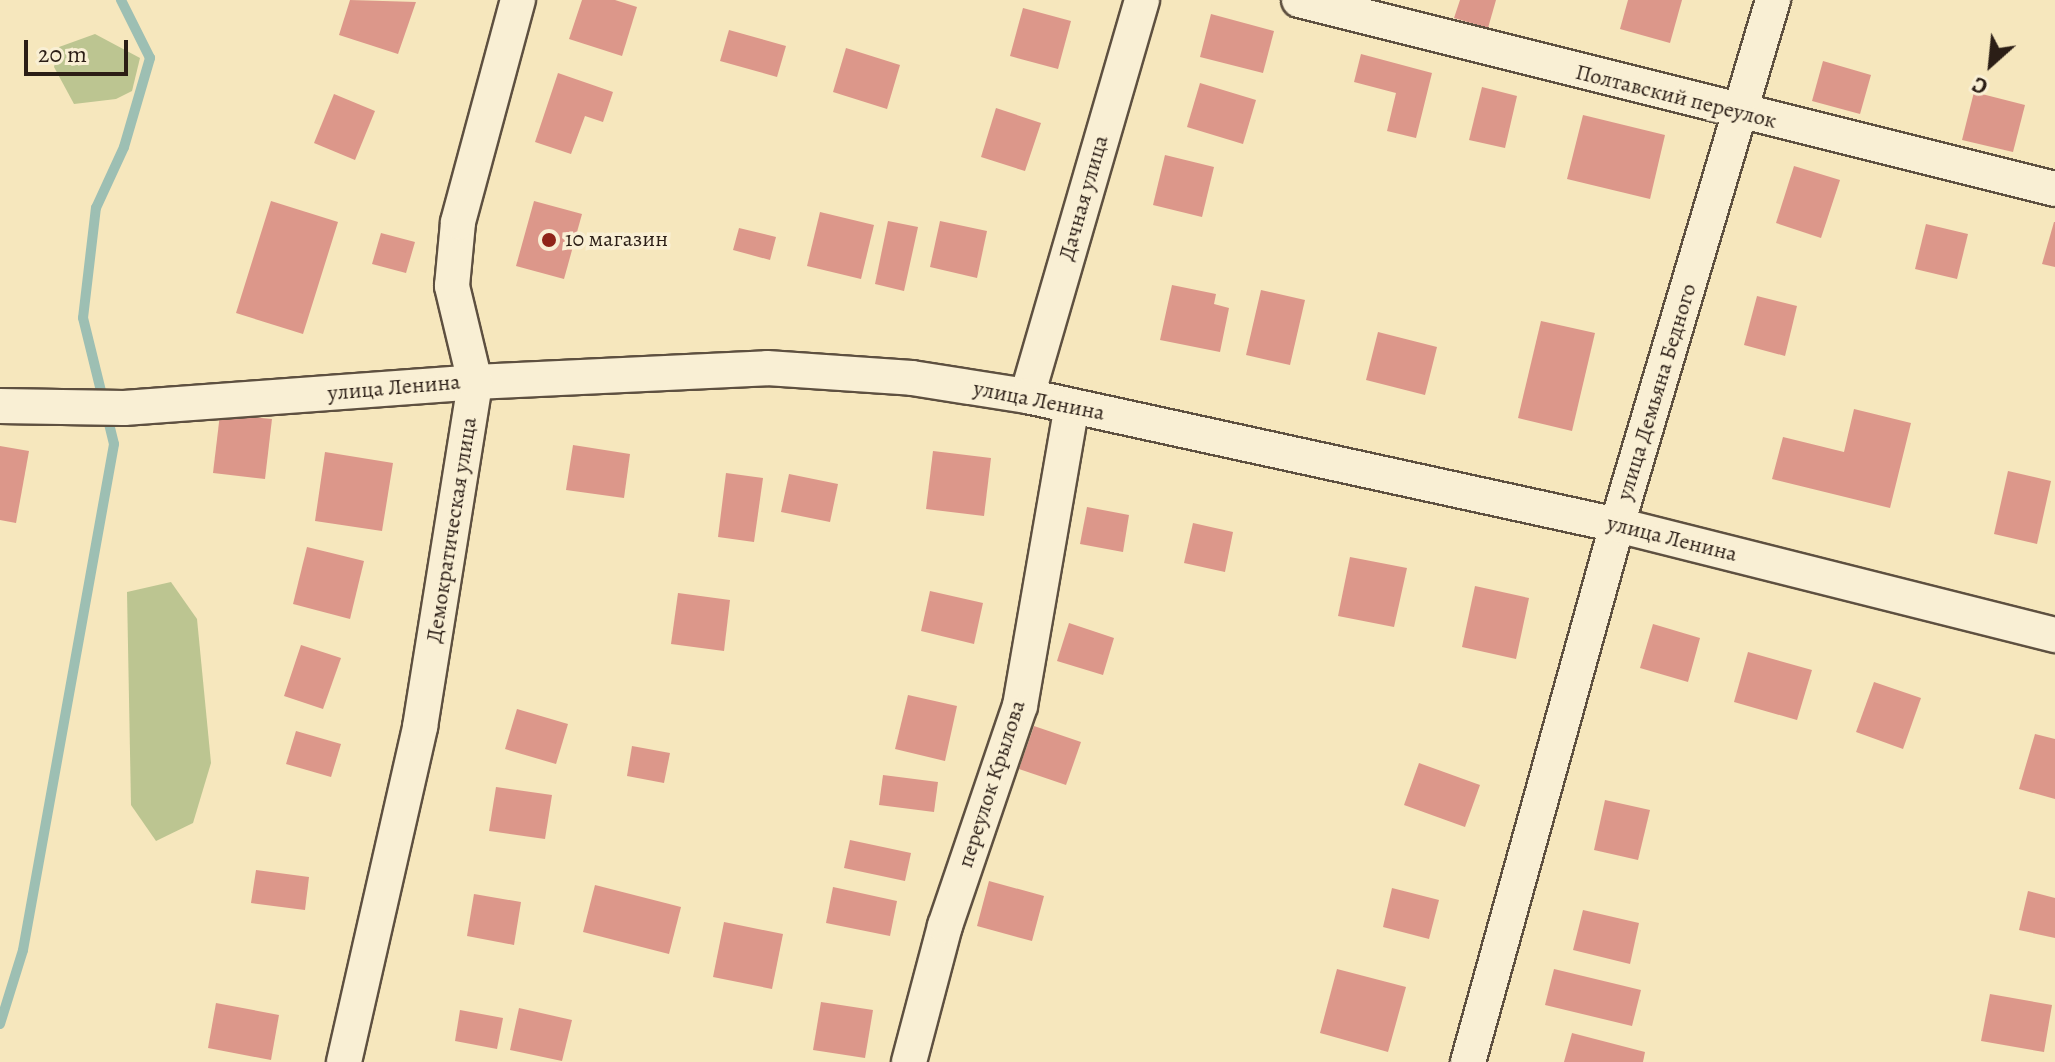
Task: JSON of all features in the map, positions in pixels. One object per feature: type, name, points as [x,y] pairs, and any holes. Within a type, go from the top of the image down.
[{"type":"street","name":"Демократическая улица","points":[[344,1062],[420,727],[475,382],[452,286],[458,222],[518,0]]},
{"type":"street","name":"Дачная улица","points":[[1027,396],[1142,0]]},
{"type":"street","name":"Полтавский переулок","points":[[1299,0],[1740,114],[2055,189]]},
{"type":"street","name":"улица Демьяна Бедного","points":[[1468,1062],[1617,525],[1773,0]]},
{"type":"street","name":"улица Ленина","points":[[0,406],[124,408],[475,382],[767,368],[912,378],[1027,396],[1617,525],[2055,635]]},
{"type":"street","name":"переулок Крылова","points":[[909,1062],[945,926],[1020,706],[1072,406]]},
{"type":"green space","points":[[95,34],[140,58],[132,91],[116,99],[74,104],[54,67],[59,47]]},
{"type":"green space","points":[[171,582],[197,619],[211,763],[193,823],[156,841],[131,805],[127,592]]},
{"type":"building","points":[[350,0],[416,2],[398,54],[339,35]]},
{"type":"building","points":[[582,0],[615,0],[637,7],[622,56],[569,39]]},
{"type":"building","points":[[1460,0],[1496,0],[1488,28],[1454,18]]},
{"type":"building","points":[[1628,0],[1682,0],[1670,43],[1620,29]]},
{"type":"building","points":[[1023,8],[1071,21],[1058,69],[1010,56]]},
{"type":"building","points":[[1211,14],[1274,31],[1263,73],[1200,57]]},
{"type":"building","points":[[729,30],[786,46],[777,77],[720,61]]},
{"type":"building","points":[[846,48],[900,65],[887,109],[833,92]]},
{"type":"building","points":[[1361,54],[1432,73],[1416,138],[1387,131],[1396,93],[1354,82]]},
{"type":"building","points":[[1823,61],[1871,75],[1860,114],[1812,101]]},
{"type":"building","points":[[558,73],[613,92],[603,122],[585,116],[571,154],[535,142]]},
{"type":"building","points":[[1200,83],[1256,100],[1243,144],[1187,127]]},
{"type":"building","points":[[1482,87],[1517,96],[1505,148],[1469,140]]},
{"type":"building","points":[[1974,92],[2025,105],[2013,152],[1962,140]]},
{"type":"building","points":[[334,94],[375,111],[355,160],[314,143]]},
{"type":"building","points":[[996,108],[1041,123],[1025,171],[981,157]]},
{"type":"building","points":[[1583,115],[1665,135],[1650,199],[1567,179]]},
{"type":"building","points":[[1165,155],[1214,167],[1202,217],[1153,205]]},
{"type":"building","points":[[1794,166],[1840,180],[1821,238],[1776,223]]},
{"type":"building","points":[[271,201],[338,222],[303,334],[236,313]]},
{"type":"building","name":"10 магазин","points":[[534,201],[582,214],[564,279],[516,266]]},
{"type":"building","points":[[820,212],[874,225],[861,279],[807,266]]},
{"type":"building","points":[[888,221],[918,227],[904,291],[875,284]]},
{"type":"building","points":[[940,221],[987,231],[977,278],[930,267]]},
{"type":"building","points":[[2055,222],[2055,267],[2042,264]]},
{"type":"building","points":[[1926,224],[1968,234],[1957,279],[1915,269]]},
{"type":"building","points":[[739,228],[776,237],[770,260],[733,250]]},
{"type":"building","points":[[381,233],[415,242],[406,273],[372,264]]},
{"type":"building","points":[[1172,285],[1216,294],[1214,304],[1229,308],[1220,352],[1160,340]]},
{"type":"building","points":[[1261,290],[1305,300],[1290,365],[1246,355]]},
{"type":"building","points":[[1757,296],[1797,306],[1785,356],[1744,345]]},
{"type":"building","points":[[1541,321],[1595,333],[1572,431],[1518,418]]},
{"type":"building","points":[[1378,332],[1437,347],[1425,395],[1366,380]]},
{"type":"building","points":[[1854,409],[1911,423],[1890,508],[1772,479],[1783,437],[1844,452]]},
{"type":"building","points":[[220,414],[272,419],[265,479],[213,473]]},
{"type":"building","points":[[573,445],[630,454],[624,498],[566,490]]},
{"type":"building","points":[[0,446],[29,451],[16,523],[0,520]]},
{"type":"building","points":[[933,451],[991,458],[984,516],[926,509]]},
{"type":"building","points":[[325,452],[393,463],[382,531],[315,521]]},
{"type":"building","points":[[2008,471],[2051,481],[2037,544],[1994,534]]},
{"type":"building","points":[[726,473],[763,478],[754,542],[718,537]]},
{"type":"building","points":[[789,474],[838,484],[830,522],[781,512]]},
{"type":"building","points":[[1087,507],[1129,515],[1123,552],[1080,544]]},
{"type":"building","points":[[1193,523],[1233,532],[1225,572],[1184,563]]},
{"type":"building","points":[[307,547],[364,561],[350,619],[293,604]]},
{"type":"building","points":[[1350,557],[1407,568],[1394,627],[1338,616]]},
{"type":"building","points":[[1475,586],[1529,598],[1516,659],[1462,647]]},
{"type":"building","points":[[930,591],[983,603],[974,644],[921,631]]},
{"type":"building","points":[[678,593],[730,600],[724,651],[671,644]]},
{"type":"building","points":[[1069,623],[1114,638],[1103,675],[1057,661]]},
{"type":"building","points":[[1653,624],[1700,638],[1688,682],[1640,668]]},
{"type":"building","points":[[301,645],[341,658],[323,709],[284,696]]},
{"type":"building","points":[[1748,652],[1812,670],[1797,720],[1734,702]]},
{"type":"building","points":[[1874,682],[1921,698],[1903,749],[1856,732]]},
{"type":"building","points":[[908,695],[957,706],[945,761],[895,749]]},
{"type":"building","points":[[517,709],[568,724],[556,764],[505,749]]},
{"type":"building","points":[[1034,726],[1081,742],[1066,785],[1019,769]]},
{"type":"building","points":[[296,731],[341,744],[331,777],[286,764]]},
{"type":"building","points":[[2035,734],[2055,739],[2055,799],[2019,789]]},
{"type":"building","points":[[632,746],[670,753],[664,783],[627,776]]},
{"type":"building","points":[[1419,763],[1480,785],[1465,827],[1404,805]]},
{"type":"building","points":[[883,775],[938,782],[934,812],[879,805]]},
{"type":"building","points":[[496,787],[552,795],[545,839],[489,831]]},
{"type":"building","points":[[1605,800],[1650,810],[1638,860],[1594,850]]},
{"type":"building","points":[[850,840],[911,853],[905,881],[844,868]]},
{"type":"building","points":[[256,870],[309,877],[305,910],[251,903]]},
{"type":"building","points":[[989,881],[1044,896],[1032,941],[977,926]]},
{"type":"building","points":[[595,885],[681,907],[669,954],[583,932]]},
{"type":"building","points":[[833,887],[897,901],[890,936],[826,923]]},
{"type":"building","points":[[1392,888],[1439,900],[1429,939],[1383,927]]},
{"type":"building","points":[[2028,891],[2055,898],[2055,938],[2019,930]]},
{"type":"building","points":[[474,894],[521,902],[514,945],[467,936]]},
{"type":"building","points":[[1583,910],[1639,923],[1630,964],[1573,950]]},
{"type":"building","points":[[724,922],[783,934],[772,989],[713,977]]},
{"type":"building","points":[[1337,969],[1406,987],[1388,1052],[1320,1033]]},
{"type":"building","points":[[1554,969],[1641,990],[1632,1026],[1545,1005]]},
{"type":"building","points":[[1990,994],[2052,1005],[2044,1052],[1981,1041]]},
{"type":"building","points":[[821,1002],[873,1010],[865,1058],[813,1050]]},
{"type":"building","points":[[216,1003],[279,1015],[271,1060],[208,1048]]},
{"type":"building","points":[[519,1008],[572,1020],[562,1061],[510,1050]]},
{"type":"building","points":[[460,1010],[503,1018],[497,1049],[455,1041]]},
{"type":"building","points":[[1572,1033],[1645,1052],[1643,1062],[1564,1062]]},
{"type":"waterway","points":[[0,1024],[23,950],[114,444],[83,318],[96,208],[124,147],[150,58],[121,0]]},
{"type":"place","name":"10 магазин","points":[[549,240]]}]
